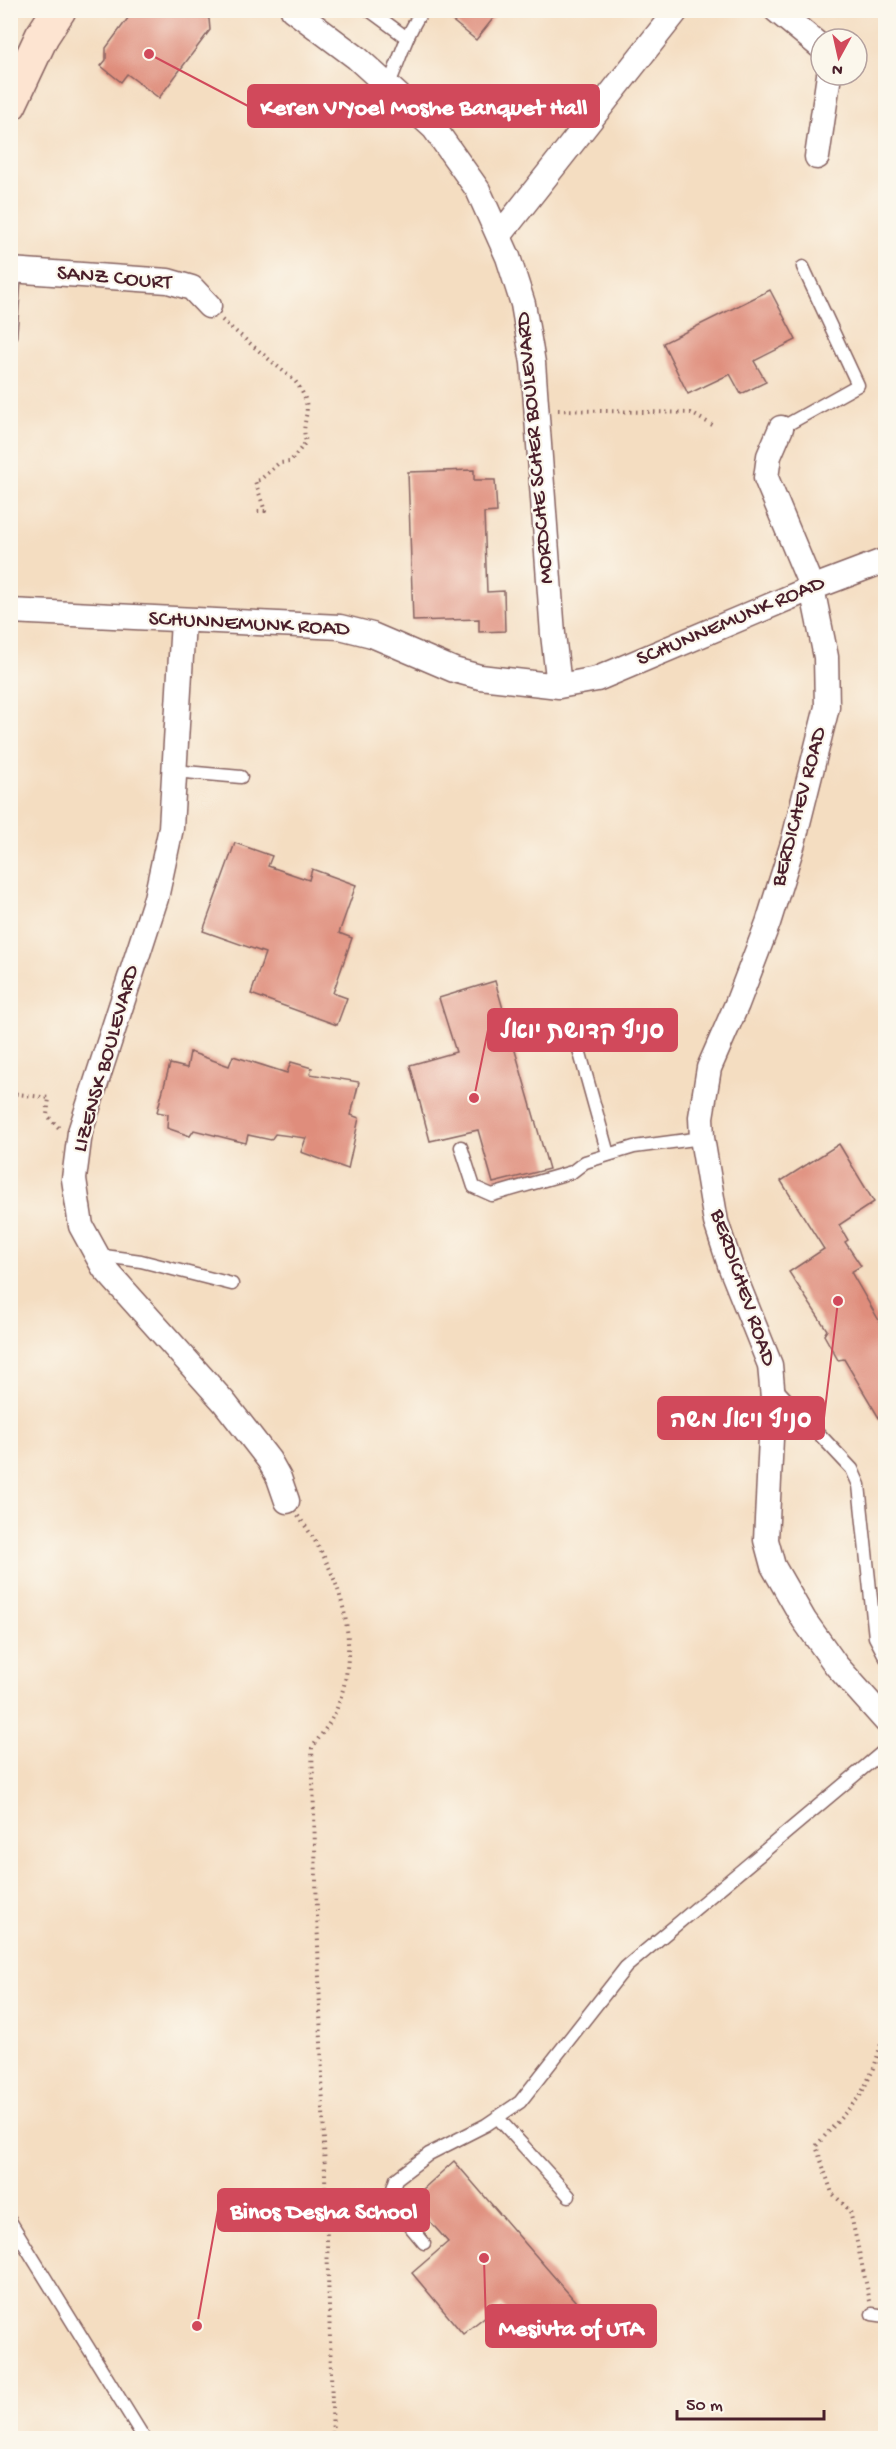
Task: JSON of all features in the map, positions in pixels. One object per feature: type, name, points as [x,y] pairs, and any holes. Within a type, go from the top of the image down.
[{"type":"street","points":[[10,104],[42,36],[59,10]]},
{"type":"street","name":"MORDCHE SCHER BOULEVARD","points":[[293,10],[357,58],[434,128],[449,146],[478,190],[499,236],[523,304],[533,363],[553,634],[560,686]]},
{"type":"street","points":[[499,236],[677,10]]},
{"type":"street","points":[[776,10],[809,36]]},
{"type":"street","points":[[817,157],[827,87]]},
{"type":"street","name":"SANZ COURT","points":[[13,271],[168,281],[192,288],[209,306]]},
{"type":"street","name":"BERDICHEV ROAD","points":[[781,428],[769,456],[766,478],[812,588],[826,657],[827,707],[793,843],[768,923],[709,1068],[701,1117],[702,1138],[716,1222],[731,1269],[770,1365],[773,1398],[766,1540],[773,1566],[804,1620],[836,1665],[885,1721]]},
{"type":"street","name":"SCHUNNEMUNK ROAD","points":[[10,611],[340,627],[372,634],[454,670],[480,677],[560,686],[597,679],[812,588],[885,560]]},
{"type":"street","name":"LIZENSK BOULEVARD","points":[[183,621],[171,828],[156,898],[80,1132],[74,1179],[81,1226],[105,1268],[224,1402],[269,1460],[279,1478],[287,1501]]},
{"type":"lane","points":[[369,10],[407,38]]},
{"type":"lane","points":[[388,86],[411,27],[423,10]]},
{"type":"lane","points":[[781,428],[858,385],[803,267]]},
{"type":"lane","points":[[10,336],[13,271]]},
{"type":"lane","points":[[174,771],[241,777]]},
{"type":"lane","points":[[573,1028],[608,1155]]},
{"type":"lane","points":[[460,1147],[474,1187],[492,1195],[572,1172],[585,1162],[634,1147],[702,1138]]},
{"type":"lane","points":[[97,1255],[141,1261],[232,1284]]},
{"type":"lane","points":[[772,1383],[852,1469],[858,1485],[876,1637],[885,1658]]},
{"type":"lane","points":[[424,2243],[389,2201],[396,2179],[429,2154],[474,2132],[520,2102],[626,1967],[885,1749]]},
{"type":"lane","points":[[497,2117],[569,2196]]},
{"type":"lane","points":[[10,2221],[144,2439]]},
{"type":"lane","points":[[872,2314],[885,2316]]},
{"type":"path","points":[[209,306],[232,330],[295,381],[303,392],[308,406],[304,435],[306,442],[290,462],[279,462],[260,480],[255,481],[266,511],[254,511]]},
{"type":"path","points":[[536,409],[691,413],[714,426]]},
{"type":"path","points":[[10,1093],[50,1098],[47,1115],[60,1129],[80,1132]]},
{"type":"path","points":[[287,1501],[317,1541],[337,1586],[346,1614],[349,1647],[346,1676],[338,1706],[312,1748],[333,2439]]},
{"type":"path","points":[[872,2314],[850,2211],[832,2193],[816,2146],[860,2096],[874,2068],[885,2027]]},
{"type":"building","points":[[134,10],[197,10],[209,19],[210,30],[159,98],[127,74],[121,82],[101,66],[106,60],[106,48]]},
{"type":"building","points":[[439,10],[500,10],[476,40]]},
{"type":"building","points":[[770,290],[796,340],[754,361],[766,382],[741,394],[730,374],[688,394],[663,343]]},
{"type":"building","points":[[474,470],[474,480],[495,480],[497,512],[484,513],[487,592],[504,591],[505,631],[479,632],[479,619],[413,621],[408,472]]},
{"type":"building","points":[[235,843],[272,856],[268,866],[309,880],[312,869],[356,885],[339,933],[352,938],[333,993],[347,998],[337,1025],[251,994],[265,953],[203,931]]},
{"type":"building","points":[[495,981],[549,1169],[493,1183],[478,1130],[430,1141],[410,1065],[456,1052],[439,998]]},
{"type":"building","points":[[190,1052],[229,1066],[233,1056],[287,1073],[291,1062],[312,1068],[310,1074],[359,1082],[351,1115],[359,1118],[348,1169],[301,1152],[306,1138],[275,1134],[271,1140],[248,1135],[246,1143],[194,1130],[190,1136],[167,1128],[168,1114],[157,1112],[170,1064],[187,1068]]},
{"type":"building","points":[[839,1144],[874,1202],[839,1225],[848,1240],[845,1242],[861,1266],[851,1272],[885,1331],[885,1428],[844,1359],[838,1360],[824,1335],[827,1330],[789,1272],[824,1249],[781,1181]]},
{"type":"building","points":[[454,2161],[582,2309],[538,2345],[501,2304],[463,2334],[412,2273],[448,2242],[411,2200]]},
{"type":"place","name":"Keren V'Yoel Moshe Banquet Hall","points":[[149,54]]},
{"type":"place","name":"סניף קדושת יואל","points":[[474,1098]]},
{"type":"place","name":"סניף ויאל משה","points":[[838,1301]]},
{"type":"place","name":"Mesivta of UTA","points":[[484,2258]]},
{"type":"place","name":"Binos Desha School","points":[[197,2326]]}]
